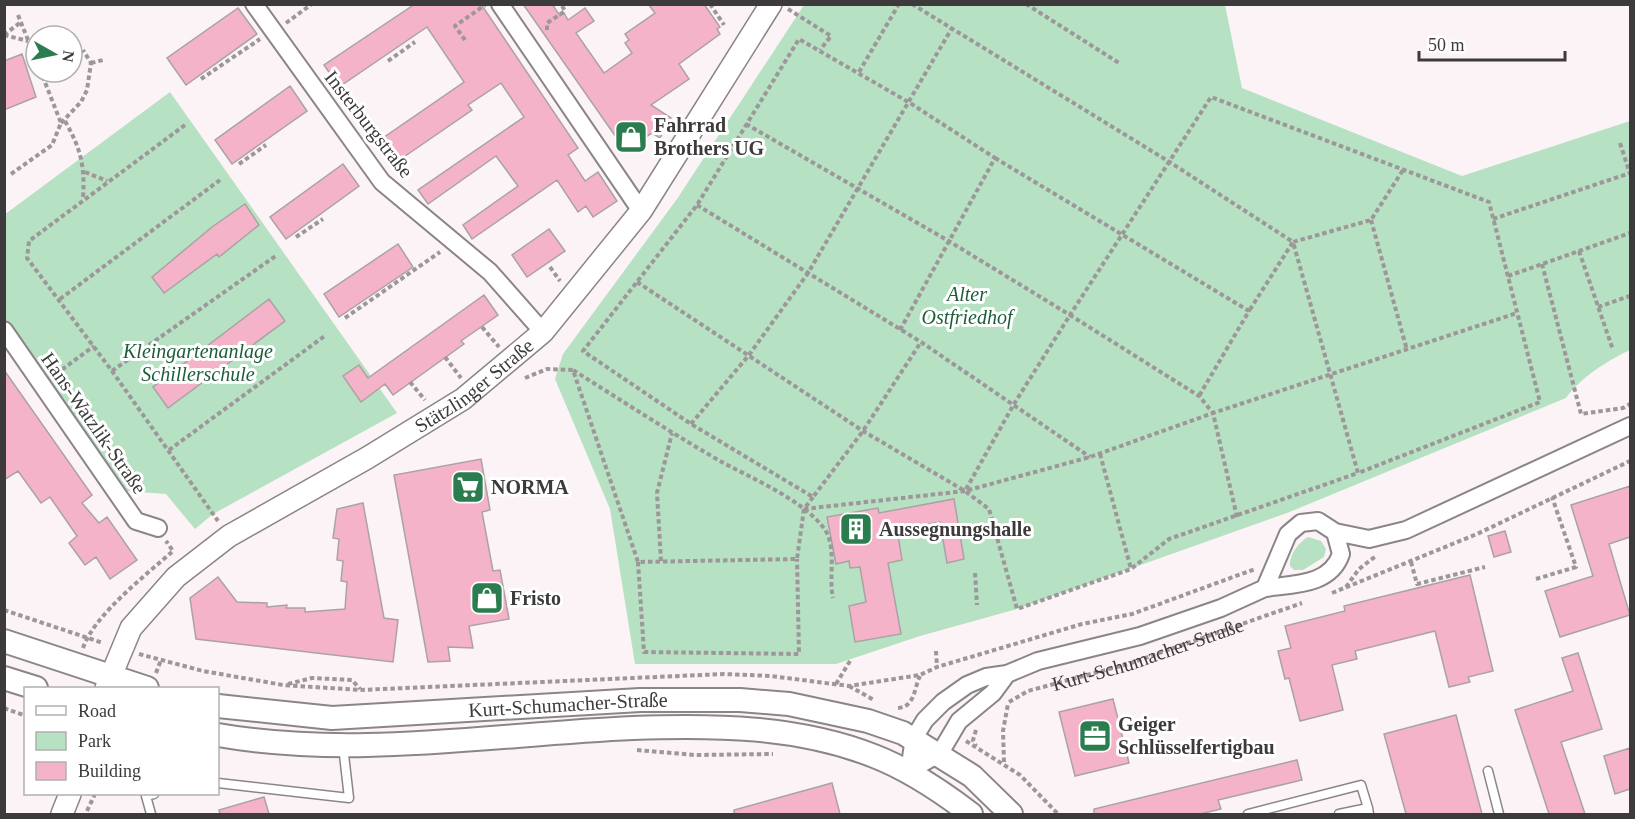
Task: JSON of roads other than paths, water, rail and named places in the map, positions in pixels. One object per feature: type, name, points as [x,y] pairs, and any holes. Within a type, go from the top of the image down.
[{"type":"main road","points":[[4,641],[108,682],[140,687]]},
{"type":"main road","points":[[4,678],[33,687]]},
{"type":"main road","name":"Kurt-Schumacher-Straße","points":[[219,706],[332,718],[629,700],[740,700],[819,709],[883,725],[914,738]]},
{"type":"main road","name":"Kurt-Schumacher-Straße","points":[[219,735],[268,744],[343,746],[574,730],[732,728],[826,740],[873,755],[909,771]]},
{"type":"main road","points":[[914,738],[972,776],[1011,814]]},
{"type":"main road","points":[[909,771],[971,814]]},
{"type":"street","name":"Insterburgstraße","points":[[254,4],[271,32],[382,182],[490,272],[543,332]]},
{"type":"street","points":[[500,4],[641,211]]},
{"type":"street","name":"Stätzlinger Straße","points":[[108,682],[131,628],[153,600],[177,577],[229,536],[367,458],[464,399],[543,332],[641,211],[771,4]]},
{"type":"street","name":"Hans-Watzlik-Straße","points":[[4,330],[136,521],[158,528]]},
{"type":"street","points":[[1264,588],[1283,543],[1293,528],[1311,521],[1327,525],[1335,532],[1369,538],[1406,530],[1630,426]]},
{"type":"street","name":"Kurt-Schumacher-Straße","points":[[909,771],[914,738],[925,720],[943,702],[977,681],[1007,674],[1038,661],[1140,636],[1221,608],[1264,588],[1325,577],[1333,569],[1341,554],[1335,532]]},
{"type":"street","name":"Kurt-Schumacher-Straße","points":[[909,771],[940,753],[959,721],[993,693],[1007,674]]},
{"type":"street","points":[[62,814],[70,795]]},
{"type":"lane","points":[[219,783],[350,798],[343,746]]},
{"type":"lane","points":[[1488,771],[1499,814]]},
{"type":"lane","points":[[1248,814],[1361,785],[1368,811],[1339,814]]},
{"type":"lane","points":[[150,795],[146,796],[151,814]]},
{"type":"place","name":"Fahrrad Brothers UG","points":[[631,137]]},
{"type":"place","name":"NORMA","points":[[468,487]]},
{"type":"place","name":"Aussegnungshalle","points":[[856,529]]},
{"type":"place","name":"Fristo","points":[[487,598]]},
{"type":"place","name":"Geiger Schlüsselfertigbau","points":[[1095,736]]},
{"type":"park label","name":"Alter Ostfriedhof","points":[[967,306]]},
{"type":"park label","name":"Kleingartenanlage Schillerschule","points":[[198,362]]}]
